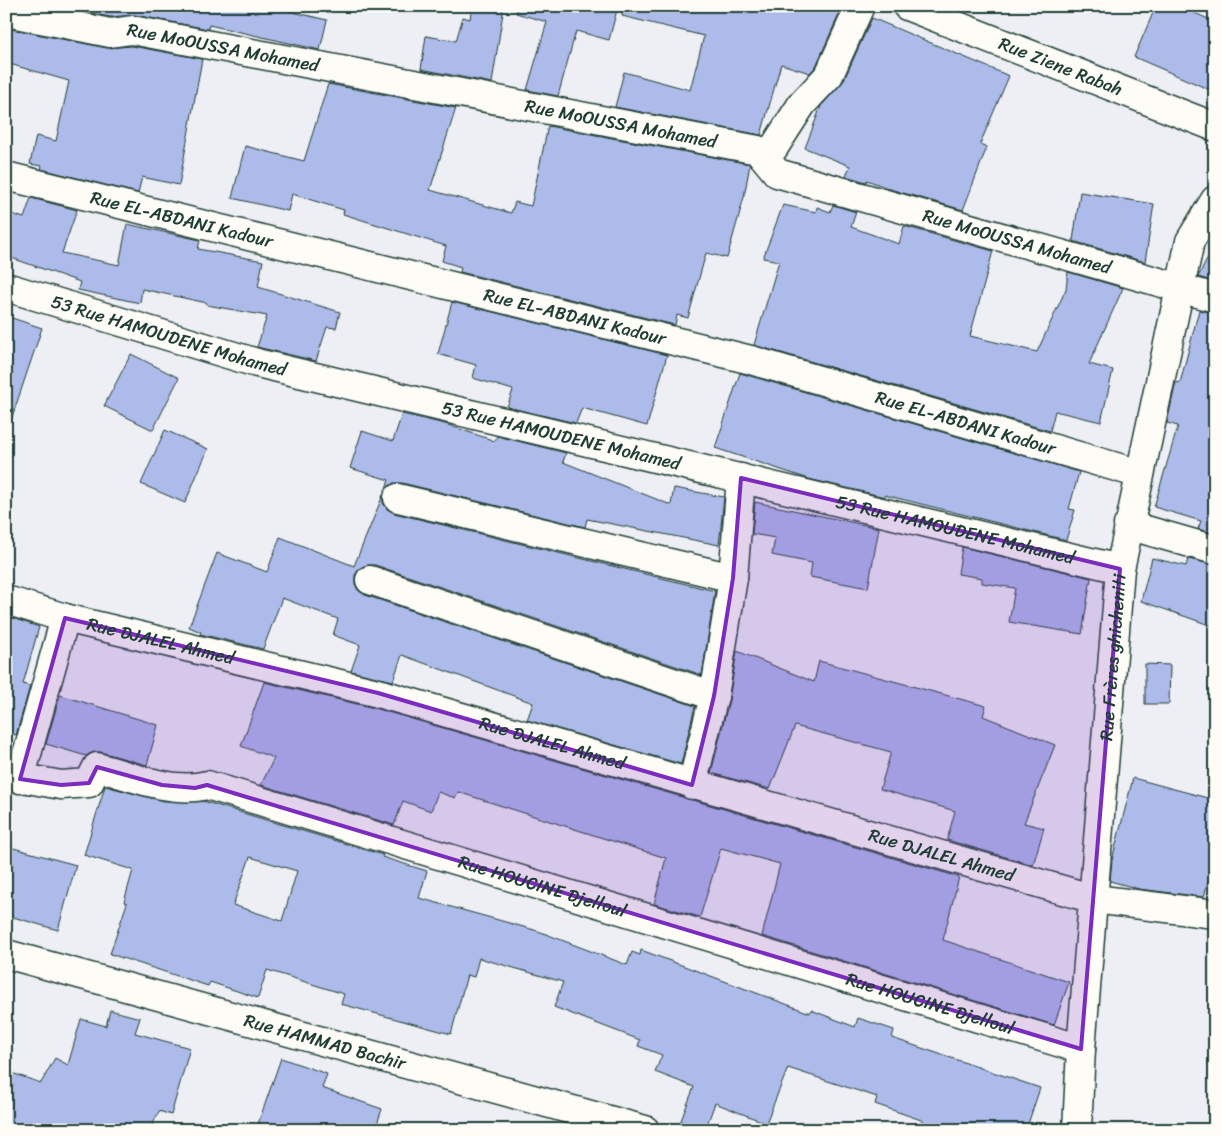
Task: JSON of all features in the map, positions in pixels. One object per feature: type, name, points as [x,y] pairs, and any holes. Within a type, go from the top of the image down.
[{"type":"street","points":[[773,149],[802,104],[829,75],[860,6]]},
{"type":"street","name":"Rue Ziene Rabah","points":[[907,6],[1215,127]]},
{"type":"street","name":"Rue MoOUSSA Mohamed","points":[[6,12],[110,32],[132,30],[758,150],[777,173],[1215,298]]},
{"type":"street","name":"Rue EL-ABDANI Kadour","points":[[6,176],[751,360],[1140,474]]},
{"type":"street","name":"Rue Frères ghicheniti","points":[[1077,1130],[1081,1049],[1120,569],[1190,241],[1215,200]]},
{"type":"street","name":"53 Rue HAMOUDENE Mohamed","points":[[6,287],[257,363],[1120,569]]},
{"type":"street","points":[[692,785],[714,696],[733,578],[741,478]]},
{"type":"street","points":[[398,498],[733,578]]},
{"type":"street","points":[[1128,525],[1215,550]]},
{"type":"street","points":[[370,580],[714,696]]},
{"type":"street","name":"Rue DJALEL Ahmed","points":[[6,600],[65,618],[378,693],[692,785],[1094,899],[1215,914]]},
{"type":"street","points":[[13,777],[65,618]]},
{"type":"street","name":"Rue HOUCINE Djelloul","points":[[13,777],[61,784],[89,783],[97,767],[162,785],[194,788],[207,785],[1081,1049]]},
{"type":"street","name":"Rue HAMMAD Bachir","points":[[6,954],[645,1130]]},
{"type":"highlighted area","points":[[741,478],[1120,569],[1081,1049],[207,785],[195,788],[162,785],[97,767],[89,783],[61,785],[20,779],[65,618],[378,693],[692,785],[714,696],[733,578]]},
{"type":"building","points":[[56,6],[267,6],[327,20],[320,50],[209,25],[208,29],[135,15],[110,17]]},
{"type":"building","points":[[472,6],[504,6],[492,83],[421,69],[426,36],[456,41],[463,17],[470,19]]},
{"type":"building","points":[[517,6],[618,6],[609,40],[576,31],[558,96],[527,90],[547,22],[516,13]]},
{"type":"building","points":[[623,6],[821,6],[840,12],[816,66],[810,73],[781,64],[761,135],[615,107],[624,72],[690,90],[704,36],[622,16]]},
{"type":"building","points":[[1156,6],[1179,6],[1215,22],[1215,92],[1134,57]]},
{"type":"building","points":[[872,18],[1009,76],[980,144],[987,147],[963,210],[893,190],[867,180],[866,182],[846,176],[850,166],[805,148],[821,106],[843,82]]},
{"type":"building","points":[[6,28],[107,48],[132,46],[202,59],[179,185],[142,177],[138,193],[41,169],[42,166],[30,164],[36,136],[56,141],[69,81],[6,63]]},
{"type":"building","points":[[328,84],[456,108],[430,190],[511,213],[515,202],[531,206],[548,126],[750,164],[744,197],[727,258],[706,253],[688,318],[677,315],[675,325],[460,272],[461,267],[442,261],[446,246],[343,214],[344,210],[292,194],[288,211],[232,198],[245,146],[304,161]]},
{"type":"building","points":[[1080,192],[1154,204],[1145,262],[1073,241]]},
{"type":"building","points":[[31,198],[77,210],[62,253],[119,265],[127,224],[200,240],[198,249],[263,261],[258,287],[340,312],[336,328],[327,327],[316,361],[257,347],[267,316],[207,305],[207,303],[142,289],[140,303],[78,290],[80,282],[6,256],[6,212],[24,218]]},
{"type":"building","points":[[783,205],[816,212],[817,207],[830,212],[833,205],[856,212],[851,227],[899,244],[904,226],[993,251],[970,336],[1037,352],[1066,289],[1068,272],[1123,288],[1089,364],[1113,370],[1101,422],[1055,411],[1050,431],[754,345],[779,261],[763,258]]},
{"type":"building","points":[[1215,244],[1215,282],[1198,277]]},
{"type":"building","points":[[452,302],[667,355],[647,426],[582,408],[576,423],[507,407],[513,390],[473,378],[476,365],[438,354]]},
{"type":"building","points":[[1199,310],[1215,313],[1215,534],[1198,529],[1201,521],[1154,507],[1178,426],[1167,423],[1176,382],[1180,383]]},
{"type":"building","points":[[6,316],[42,328],[11,420],[6,419]]},
{"type":"building","points":[[131,354],[179,378],[153,430],[104,406]]},
{"type":"building","points":[[740,373],[1079,472],[1069,509],[1075,510],[1066,540],[885,495],[885,497],[809,479],[715,448]]},
{"type":"building","points":[[402,414],[445,424],[495,441],[497,436],[566,453],[563,462],[671,505],[674,488],[724,497],[719,545],[587,519],[585,527],[402,483],[393,483],[385,491],[389,480],[350,468],[362,431],[393,441]]},
{"type":"building","points":[[165,430],[208,449],[185,503],[141,484]]},
{"type":"building","points":[[383,495],[383,503],[387,509],[394,513],[715,591],[702,675],[375,565],[367,565],[360,568],[355,575],[355,584],[358,590],[365,595],[695,706],[681,764],[527,720],[533,703],[402,655],[393,681],[351,671],[360,645],[333,635],[338,619],[282,598],[263,649],[200,634],[201,632],[189,627],[217,553],[267,572],[280,537],[354,566]]},
{"type":"building","points":[[755,502],[879,528],[868,588],[810,577],[812,563],[772,555],[775,538],[752,534]]},
{"type":"building","points":[[962,547],[1091,578],[1082,634],[1009,622],[1015,588],[982,583],[982,578],[958,574]]},
{"type":"building","points":[[1152,558],[1186,566],[1188,559],[1215,565],[1215,627],[1141,601]]},
{"type":"building","points":[[6,616],[39,627],[23,684],[30,686],[16,735],[6,732]]},
{"type":"building","points":[[737,651],[814,682],[819,661],[986,706],[983,716],[1055,745],[1024,823],[1044,828],[1033,865],[947,840],[955,811],[880,789],[891,752],[795,726],[770,789],[711,773],[729,700]]},
{"type":"building","points":[[1145,664],[1170,665],[1169,704],[1145,704]]},
{"type":"building","points":[[264,682],[374,708],[959,877],[943,940],[1069,982],[1054,1025],[762,936],[780,864],[721,848],[700,917],[654,904],[666,858],[458,792],[455,798],[438,792],[431,811],[403,801],[394,825],[261,785],[274,758],[241,746]]},
{"type":"building","points":[[60,695],[158,725],[147,765],[101,752],[94,752],[86,756],[46,744]]},
{"type":"building","points":[[1133,778],[1215,800],[1215,854],[1204,897],[1139,889],[1110,881],[1112,860]]},
{"type":"building","points":[[105,786],[163,801],[203,801],[383,855],[382,857],[427,871],[419,898],[538,931],[627,965],[632,952],[640,955],[641,950],[810,1013],[811,1010],[855,1027],[858,1018],[894,1030],[892,1038],[1040,1088],[1026,1130],[921,1130],[924,1121],[875,1104],[877,1097],[788,1068],[766,1123],[715,1103],[705,1130],[699,1130],[680,1123],[694,1087],[655,1072],[662,1055],[638,1046],[640,1040],[554,1007],[563,982],[479,958],[474,977],[467,975],[451,1034],[341,1004],[344,994],[267,970],[258,998],[210,982],[208,986],[110,954],[127,903],[124,902],[133,870],[84,855]],"holes":[[[250,857],[297,871],[282,921],[233,905]]]},
{"type":"building","points":[[6,846],[76,865],[58,930],[6,915]]},
{"type":"building","points":[[110,1010],[140,1018],[135,1033],[190,1048],[171,1115],[159,1111],[150,1130],[6,1130],[6,1071],[41,1083],[55,1058],[68,1065],[81,1019],[106,1026]]},
{"type":"building","points":[[281,1058],[327,1074],[322,1088],[382,1109],[375,1130],[256,1130]]}]
